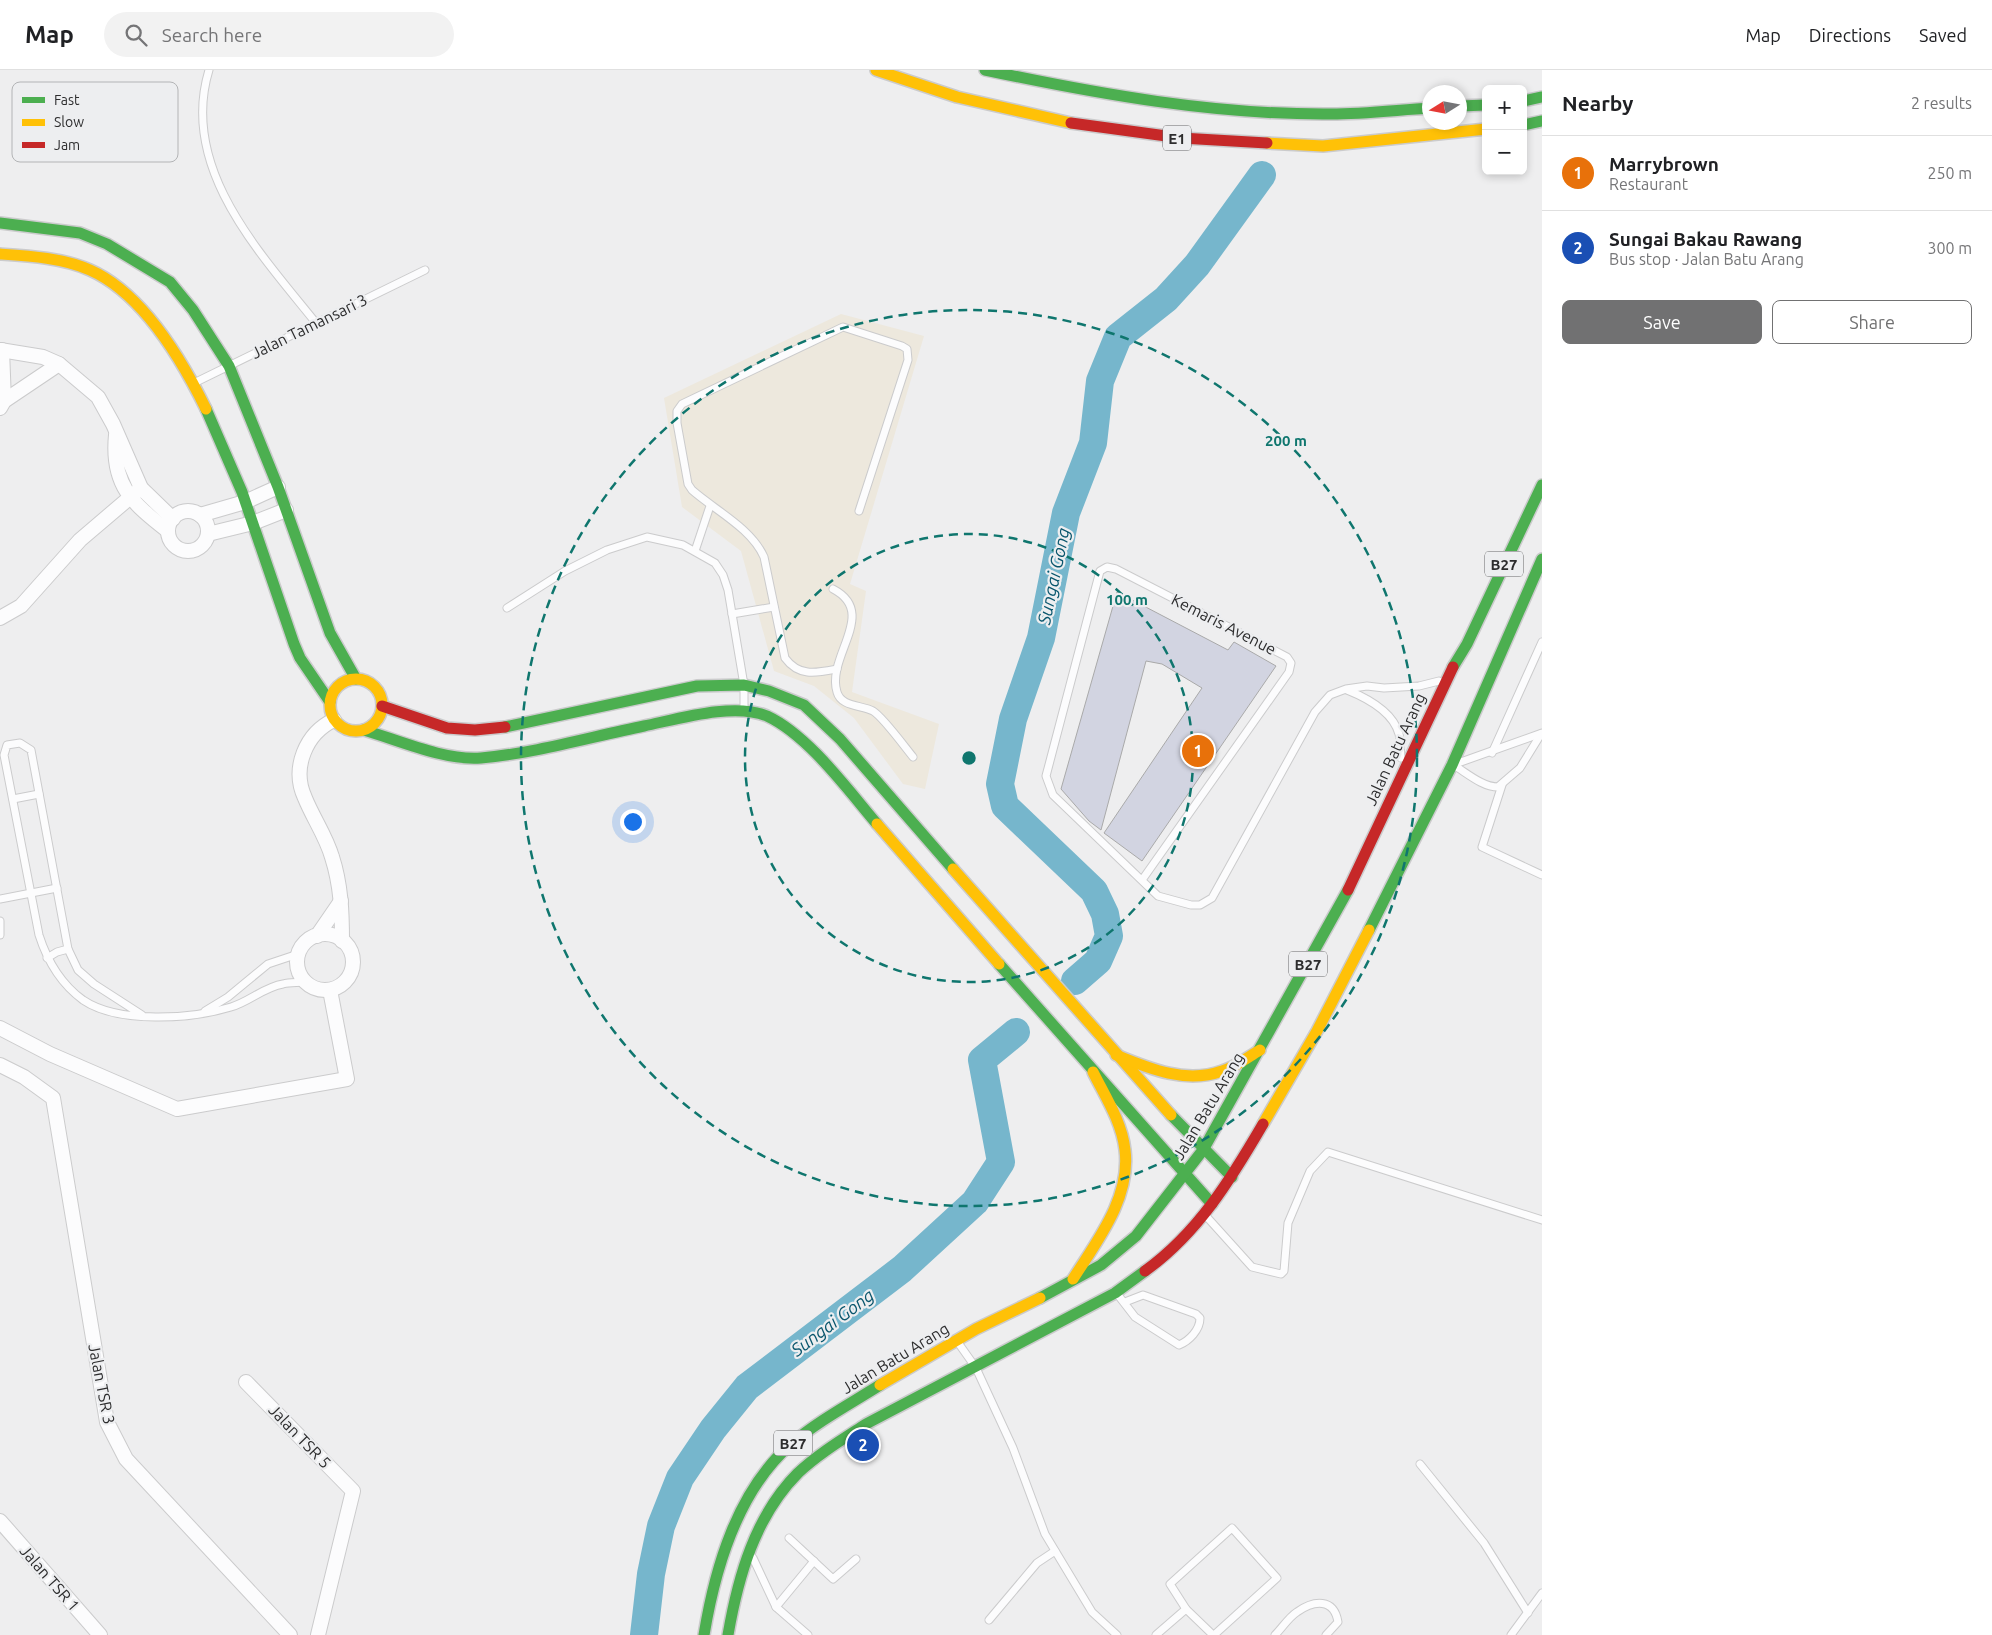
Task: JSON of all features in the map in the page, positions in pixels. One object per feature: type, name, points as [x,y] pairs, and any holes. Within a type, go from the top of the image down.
[{"type":"main road","name":"E1","points":[[876,70],[957,97],[1073,124],[1181,138],[1323,146],[1482,129]]},
{"type":"main road","name":"E1","points":[[986,70],[1069,88],[1188,106],[1318,114],[1422,108]]},
{"type":"main road","points":[[1527,100],[1542,97]]},
{"type":"main road","points":[[1467,106],[1482,105]]},
{"type":"main road","points":[[1527,124],[1542,121]]},
{"type":"main road","points":[[0,223],[80,233],[107,244],[170,282],[194,310],[229,366],[278,487],[330,633],[356,679]]},
{"type":"main road","points":[[0,254],[54,260],[92,270],[136,302],[156,326],[194,383],[206,405],[253,523],[300,658],[330,702],[334,720],[347,730],[364,730],[444,754],[479,758],[519,752],[700,714],[744,711],[766,716],[787,729],[821,759],[1093,1072],[1212,1204]]},
{"type":"main road","name":"Jalan Batu Arang","points":[[704,1635],[712,1588],[730,1532],[760,1480],[790,1445],[819,1423],[976,1328],[1071,1282],[1101,1265],[1136,1236],[1203,1150],[1261,1050],[1346,895],[1444,680],[1466,644],[1542,485]]},
{"type":"main road","name":"B27","points":[[728,1635],[749,1551],[771,1508],[797,1474],[827,1448],[866,1424],[976,1368],[1115,1293],[1162,1258],[1184,1238],[1232,1178],[1317,1030],[1452,765],[1542,560]]},
{"type":"main road","points":[[330,702],[336,688],[342,683],[356,679],[372,684],[381,698],[382,706],[377,722],[364,730]]},
{"type":"main road","points":[[382,706],[447,728],[475,730],[512,726],[697,686],[744,685],[768,691],[804,705],[840,739],[1116,1055],[1203,1150],[1232,1178]]},
{"type":"main road","points":[[1116,1055],[1146,1067],[1191,1078],[1223,1071],[1261,1050]]},
{"type":"main road","points":[[1071,1282],[1105,1226],[1122,1193],[1125,1150],[1112,1110],[1093,1072]]},
{"type":"street","points":[[2,405],[1,350],[43,357],[59,364],[98,397],[113,424],[116,436],[124,448],[140,488],[171,525],[173,544],[184,551],[190,551],[202,546],[208,534],[207,523],[195,512],[183,512],[171,525]]},
{"type":"street","points":[[2,405],[59,364]]},
{"type":"street","points":[[116,436],[114,454],[122,484],[130,499],[171,525]]},
{"type":"street","points":[[200,515],[245,502],[278,487]]},
{"type":"street","points":[[0,618],[21,606],[80,540],[130,499],[140,488]]},
{"type":"street","points":[[208,534],[253,523],[286,510]]},
{"type":"street","points":[[334,720],[325,724],[309,740],[302,754],[299,774],[304,796],[332,855],[340,885],[342,941]]},
{"type":"street","points":[[317,936],[334,936],[342,941],[351,956],[350,973],[339,986],[330,990],[313,988],[306,982],[298,969],[298,954],[302,946],[317,936],[341,901]]},
{"type":"street","points":[[0,1028],[50,1054],[177,1109],[348,1079],[330,990]]},
{"type":"street","name":"Jalan TSR 3","points":[[0,1065],[24,1077],[53,1098],[107,1422],[126,1459],[290,1635]]},
{"type":"street","name":"Jalan TSR 5","points":[[246,1382],[353,1491],[318,1635]]},
{"type":"street","name":"Jalan TSR 1","points":[[0,1521],[100,1635]]},
{"type":"lane","points":[[209,70],[203,89],[204,130],[211,168],[229,209],[316,323]]},
{"type":"lane","name":"Jalan Tamansari 3","points":[[194,383],[425,270]]},
{"type":"lane","points":[[837,669],[814,674],[792,668],[785,658],[764,557],[759,545],[746,532],[710,506],[688,484],[676,411],[682,404],[843,327],[902,346],[908,355],[887,429],[858,511]]},
{"type":"lane","points":[[695,551],[710,506]]},
{"type":"lane","points":[[507,608],[565,571],[607,550],[647,537],[683,545],[715,563],[723,575],[732,614],[744,685],[744,711]]},
{"type":"lane","name":"Kemaris Avenue","points":[[1142,880],[1289,672],[1291,663],[1287,657],[1116,569],[1107,567],[1100,572],[1046,776],[1053,796],[1158,896],[1190,905],[1200,905],[1212,898],[1315,712],[1330,695],[1346,689],[1367,686],[1384,688],[1419,686],[1444,680]]},
{"type":"lane","points":[[833,589],[841,593],[850,603],[853,620],[837,669],[837,692],[844,702],[875,712],[913,757]]},
{"type":"lane","points":[[732,614],[774,607]]},
{"type":"lane","points":[[1492,753],[1542,642]]},
{"type":"lane","points":[[1346,689],[1366,698],[1386,713],[1399,733],[1402,773]]},
{"type":"lane","points":[[1452,765],[1492,753],[1542,734]]},
{"type":"lane","points":[[1542,734],[1520,768],[1502,785],[1482,847],[1542,875]]},
{"type":"lane","points":[[142,1015],[94,984],[78,970],[68,949],[31,750],[20,743],[7,745],[4,755],[39,935],[48,958],[59,976],[83,1000],[107,1011],[142,1015],[176,1018],[232,1007],[282,984],[306,982]]},
{"type":"lane","points":[[1452,765],[1492,787],[1502,785]]},
{"type":"lane","points":[[12,799],[39,794]]},
{"type":"lane","points":[[0,899],[56,888]]},
{"type":"lane","points":[[0,921],[0,935]]},
{"type":"lane","points":[[48,958],[57,952],[68,949]]},
{"type":"lane","points":[[200,1014],[228,997],[268,964],[298,954]]},
{"type":"lane","points":[[1204,1214],[1252,1267],[1281,1274],[1284,1271],[1288,1223],[1310,1172],[1328,1152],[1542,1220]]},
{"type":"lane","points":[[1115,1293],[1125,1302],[1135,1317],[1179,1345],[1186,1342],[1200,1325],[1200,1318],[1196,1314],[1143,1295],[1125,1302]]},
{"type":"lane","points":[[957,1340],[976,1368],[1013,1448],[1045,1534],[1092,1612],[1117,1635]]},
{"type":"lane","points":[[1420,1464],[1484,1542],[1528,1613]]},
{"type":"lane","points":[[1232,1528],[1277,1578],[1214,1635],[1186,1609],[1170,1584],[1232,1528]]},
{"type":"lane","points":[[789,1538],[833,1579],[856,1559]]},
{"type":"lane","points":[[749,1551],[776,1606],[808,1635]]},
{"type":"lane","points":[[989,1620],[1037,1563],[1055,1551]]},
{"type":"lane","points":[[776,1606],[814,1561]]},
{"type":"lane","points":[[1511,1635],[1542,1593]]},
{"type":"lane","points":[[1275,1635],[1296,1612],[1319,1602],[1330,1606],[1336,1612],[1338,1622],[1326,1635]]},
{"type":"lane","points":[[1156,1635],[1186,1609]]},
{"type":"shaded area","points":[[841,314],[924,336],[850,584],[866,591],[852,692],[939,724],[925,789],[903,784],[854,718],[814,686],[774,671],[741,551],[682,507],[664,398]]},
{"type":"building","points":[[1117,592],[1228,650],[1234,642],[1276,666],[1142,861],[1104,833],[1202,688],[1162,664],[1146,661],[1101,830],[1089,821],[1061,789]]},
{"type":"waterway","name":"Sungai Gong","points":[[1075,981],[1098,961],[1109,936],[1105,914],[1094,891],[1005,806],[1000,784],[1013,719],[1041,638],[1066,513],[1093,443],[1100,381],[1118,337],[1166,299],[1197,265],[1262,175]]},
{"type":"waterway","name":"Sungai Gong","points":[[644,1635],[651,1574],[661,1526],[680,1478],[713,1429],[747,1387],[902,1269],[975,1202],[1001,1162],[982,1060],[1016,1032]]},
{"type":"traffic: fast","points":[[985,70],[1114,95],[1244,111],[1343,114],[1422,109]]},
{"type":"traffic: fast","points":[[1527,100],[1542,97]]},
{"type":"traffic: fast","points":[[1467,106],[1482,105]]},
{"type":"traffic: fast","points":[[1527,124],[1542,121]]},
{"type":"traffic: fast","points":[[0,223],[80,233],[107,244],[170,282],[193,310],[229,366],[278,487],[330,633],[356,679]]},
{"type":"traffic: fast","points":[[206,409],[242,492],[294,644],[300,658],[330,702]]},
{"type":"traffic: fast","points":[[1453,667],[1467,644],[1542,485]]},
{"type":"traffic: fast","points":[[1369,930],[1452,765],[1542,559]]},
{"type":"traffic: fast","points":[[505,727],[697,686],[744,685],[769,691],[804,705],[840,739],[953,869]]},
{"type":"traffic: fast","points":[[364,730],[437,753],[467,758],[481,758],[543,749],[706,713],[723,711],[754,712],[767,716],[797,736],[826,764],[877,824]]},
{"type":"traffic: fast","points":[[1040,1298],[1101,1265],[1136,1236],[1203,1150],[1348,890]]},
{"type":"traffic: fast","points":[[999,964],[1212,1204]]},
{"type":"traffic: fast","points":[[1171,1115],[1232,1177]]},
{"type":"traffic: fast","points":[[728,1635],[743,1570],[760,1528],[770,1508],[783,1490],[814,1459],[866,1424],[1115,1293],[1145,1271]]},
{"type":"traffic: fast","points":[[704,1635],[722,1558],[731,1532],[756,1484],[772,1463],[801,1436],[823,1420],[880,1385]]},
{"type":"traffic: slow","points":[[876,70],[957,97],[1071,123]]},
{"type":"traffic: slow","points":[[1267,143],[1323,146],[1482,129]]},
{"type":"traffic: slow","points":[[0,254],[58,260],[90,270],[109,281],[127,295],[158,330],[185,370],[206,409]]},
{"type":"traffic: slow","points":[[351,679],[361,679],[371,683],[378,690],[382,705],[378,720],[371,727],[361,731],[351,731],[341,727],[334,720],[330,710],[330,700],[334,690],[341,683],[351,679]]},
{"type":"traffic: slow","points":[[877,824],[999,964]]},
{"type":"traffic: slow","points":[[953,869],[1171,1115]]},
{"type":"traffic: slow","points":[[1263,1124],[1317,1031],[1369,930]]},
{"type":"traffic: slow","points":[[1116,1055],[1155,1070],[1195,1076],[1209,1075],[1227,1069],[1260,1050]]},
{"type":"traffic: slow","points":[[1073,1279],[1102,1234],[1118,1202],[1125,1168],[1125,1150],[1120,1129],[1093,1072]]},
{"type":"traffic: slow","points":[[880,1385],[976,1329],[1040,1298]]},
{"type":"traffic: jam","points":[[1071,123],[1181,138],[1267,143]]},
{"type":"traffic: jam","points":[[1348,890],[1453,667]]},
{"type":"traffic: jam","points":[[382,706],[447,728],[475,730],[505,727]]},
{"type":"traffic: jam","points":[[1145,1271],[1181,1240],[1212,1204],[1239,1165],[1263,1124]]},
{"type":"place","name":"Marrybrown","points":[[1198,751]]},
{"type":"place","name":"Sungai Bakau Rawang","points":[[863,1445]]}]
